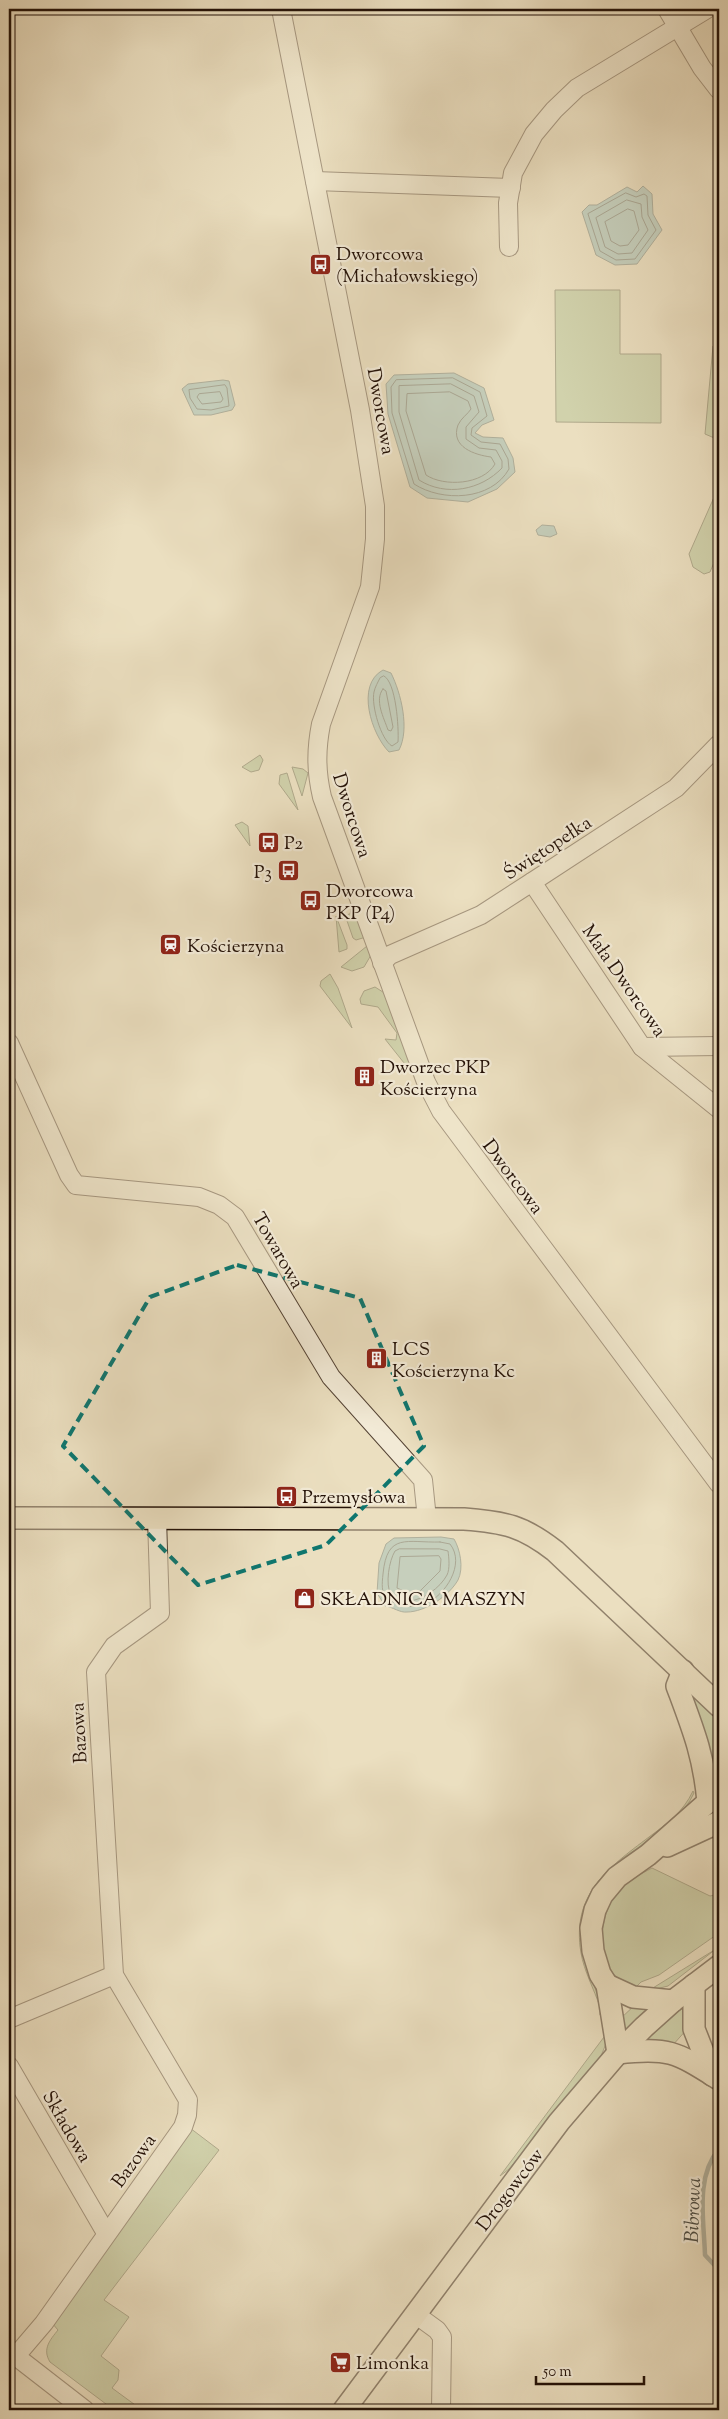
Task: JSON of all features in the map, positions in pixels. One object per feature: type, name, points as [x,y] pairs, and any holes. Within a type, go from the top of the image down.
[{"type":"main road","points":[[9,1518],[464,1519],[510,1524],[540,1539],[719,1706]]},
{"type":"main road","points":[[684,1672],[676,1686],[699,1744],[714,1798],[648,1855],[617,1877],[602,1895],[595,1910],[591,1928],[592,1951],[600,1974],[607,1985],[618,2053],[651,2049],[677,2053],[716,2077]]},
{"type":"main road","points":[[648,1855],[719,1822]]},
{"type":"main road","name":"Drogowców","points":[[344,2410],[559,2122],[618,2053],[673,2001],[719,1966]]},
{"type":"main road","points":[[607,1985],[633,1997],[673,2001]]},
{"type":"main road","points":[[694,1985],[694,2029],[716,2077]]},
{"type":"street","name":"Dworcowa","points":[[281,9],[369,455],[375,514],[370,587],[321,724],[316,757],[317,774],[322,797],[426,1082],[441,1112],[719,1484]]},
{"type":"street","points":[[667,9],[702,68],[719,90]]},
{"type":"street","points":[[509,247],[508,203],[513,173],[534,134],[554,110],[577,88],[707,9]]},
{"type":"street","points":[[315,181],[511,188]]},
{"type":"street","name":"Świętopełka","points":[[382,962],[390,955],[481,915],[676,788],[719,744]]},
{"type":"street","name":"Mała Dworcowa","points":[[532,882],[642,1047],[719,1109]]},
{"type":"street","name":"Towarowa","points":[[9,1043],[76,1185],[199,1197],[219,1204],[236,1217],[331,1377],[423,1480],[427,1519]]},
{"type":"street","points":[[642,1047],[719,1046]]},
{"type":"street","name":"Bazowa","points":[[12,2354],[44,2323],[183,2127],[188,2115],[188,2100],[114,1975],[96,1672],[114,1646],[160,1613],[157,1518]]},
{"type":"street","points":[[9,2019],[114,1975]]},
{"type":"street","name":"Składowa","points":[[9,2066],[106,2233]]},
{"type":"street","points":[[415,2314],[437,2330],[442,2337],[441,2410]]},
{"type":"street","points":[[12,2354],[85,2410]]},
{"type":"highlighted area","points":[[237,1265],[360,1298],[424,1446],[326,1545],[198,1585],[63,1446],[150,1297]]},
{"type":"green space","points":[[555,290],[620,290],[620,354],[661,354],[661,423],[556,422]]},
{"type":"green space","points":[[713,346],[719,347],[719,440],[705,434]]},
{"type":"green space","points":[[719,486],[719,551],[710,572],[704,574],[693,567],[689,554]]},
{"type":"green space","points":[[260,755],[263,760],[259,770],[251,772],[242,767]]},
{"type":"green space","points":[[292,767],[303,769],[308,773],[302,796]]},
{"type":"green space","points":[[287,773],[298,810],[279,784],[280,775]]},
{"type":"green space","points":[[242,822],[248,826],[250,846],[235,825]]},
{"type":"green space","points":[[352,905],[366,937],[356,940],[353,938],[345,915],[350,914]]},
{"type":"green space","points":[[336,916],[347,945],[347,949],[339,952]]},
{"type":"green space","points":[[367,946],[371,955],[364,967],[352,971],[341,967]]},
{"type":"green space","points":[[330,974],[338,988],[352,1028],[320,986],[321,981]]},
{"type":"green space","points":[[375,987],[386,994],[414,1073],[412,1073],[385,1039],[396,1040],[397,1033],[378,1007],[361,1004],[360,999],[364,991]]},
{"type":"green space","points":[[686,1688],[691,1689],[719,1720],[719,1788],[711,1794]]},
{"type":"green space","points":[[693,1791],[694,1793],[690,1801],[674,1820],[614,1865],[674,1817],[685,1805]]},
{"type":"green space","points":[[652,1868],[710,1896],[719,1894],[719,1933],[659,1975],[641,1982],[634,1989],[617,1978],[607,1963],[602,1942],[602,1930],[608,1908],[619,1890],[630,1880]]},
{"type":"green space","points":[[596,1884],[587,1901],[582,1920],[582,1938],[585,1958],[606,2017],[600,2015],[600,2007],[584,1966],[579,1932],[587,1899]]},
{"type":"green space","points":[[716,1949],[668,1986],[648,1991]]},
{"type":"green space","points":[[637,2003],[651,2006],[622,2034],[619,2020]]},
{"type":"green space","points":[[687,2003],[688,2028],[672,2046],[645,2041]]},
{"type":"green space","points":[[607,2033],[607,2041],[601,2056],[509,2169],[500,2176]]},
{"type":"green space","points":[[190,2128],[219,2150],[104,2300],[129,2317],[101,2356],[119,2370],[118,2380],[112,2388],[142,2410],[114,2410],[50,2362],[47,2353],[48,2345],[58,2330],[52,2323],[170,2160]]},
{"type":"water","points":[[643,186],[652,194],[653,214],[662,230],[637,264],[615,265],[596,255],[582,212],[589,205],[597,205],[627,187],[637,192]]},
{"type":"water","points":[[454,373],[484,388],[494,420],[482,425],[475,433],[483,437],[503,438],[513,458],[515,472],[497,489],[468,502],[427,498],[410,487],[388,414],[386,384],[394,375]]},
{"type":"water","points":[[229,381],[235,405],[232,410],[211,415],[194,415],[182,389],[188,384]]},
{"type":"water","points":[[542,525],[554,526],[557,534],[550,537],[538,535],[536,530]]},
{"type":"water","points":[[383,670],[391,673],[395,681],[401,701],[404,722],[404,732],[399,750],[389,752],[372,723],[368,698],[370,687],[375,677]]},
{"type":"water","points":[[441,1537],[454,1539],[458,1548],[461,1570],[454,1586],[436,1602],[421,1609],[404,1612],[385,1606],[377,1593],[379,1563],[386,1544],[394,1538]]},
{"type":"waterway","name":"Bibrowa","points":[[719,2149],[711,2160],[707,2172],[703,2199],[705,2255],[719,2270]]},
{"type":"place","name":"Dworcowa (Michałowskiego)","points":[[320,264]]},
{"type":"place","name":"P2","points":[[268,842]]},
{"type":"place","name":"P3","points":[[288,871]]},
{"type":"place","name":"Dworcowa PKP (P4)","points":[[310,901]]},
{"type":"place","name":"Kościerzyna","points":[[171,945]]},
{"type":"place","name":"Dworzec PKP Kościerzyna","points":[[364,1077]]},
{"type":"place","name":"LCS Kościerzyna Kc","points":[[376,1359]]},
{"type":"place","name":"Przemysłowa","points":[[286,1496]]},
{"type":"place","name":"SKŁADNICA MASZYN","points":[[304,1598]]},
{"type":"place","name":"Limonka","points":[[340,2362]]}]
